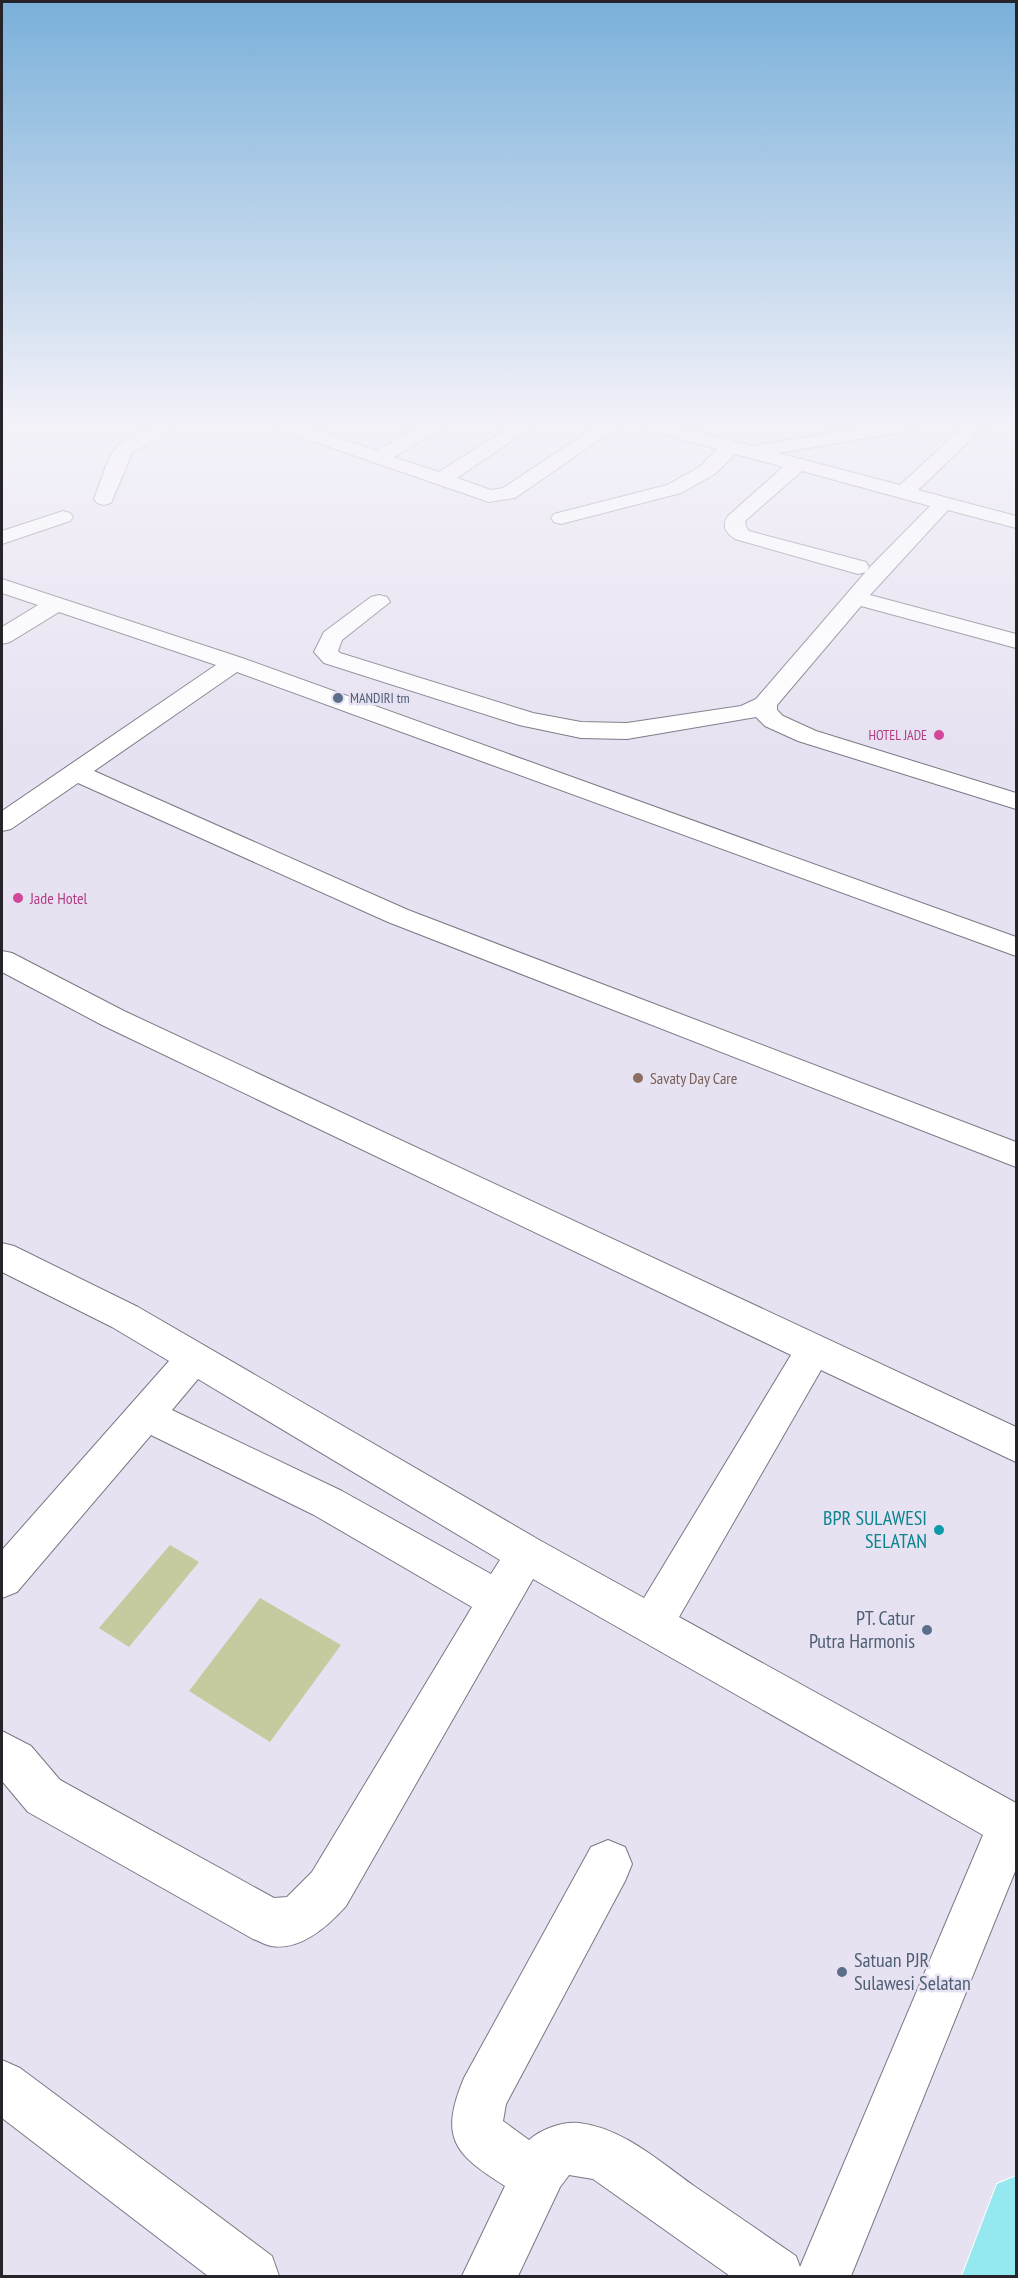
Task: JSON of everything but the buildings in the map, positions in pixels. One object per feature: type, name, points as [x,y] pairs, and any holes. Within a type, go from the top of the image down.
[{"type":"main road","points":[[989,2277],[1017,2203]]},
{"type":"street","points":[[2,538],[19,532]]},
{"type":"street","points":[[739,532],[858,567]]},
{"type":"street","points":[[379,602],[332,637],[326,652],[332,658],[528,720],[581,730],[627,731],[747,712],[765,704],[856,598],[917,532]]},
{"type":"street","points":[[2,586],[234,663],[1017,947]]},
{"type":"street","points":[[856,598],[1017,641]]},
{"type":"street","points":[[2,637],[55,605]]},
{"type":"street","points":[[2,823],[234,663]]},
{"type":"street","points":[[765,704],[765,712],[774,722],[807,736],[1017,801]]},
{"type":"street","points":[[75,772],[398,916],[1017,1155]]},
{"type":"street","points":[[2,960],[113,1018],[1017,1445]]},
{"type":"street","points":[[2,1256],[125,1317],[526,1554],[1014,1826],[824,2277]]},
{"type":"street","points":[[652,1623],[815,1348]]},
{"type":"street","points":[[2,1579],[194,1358]]},
{"type":"street","points":[[146,1414],[328,1503],[498,1600]]},
{"type":"street","points":[[2,1753],[15,1762],[44,1796],[270,1922],[287,1924],[310,1910],[329,1889],[526,1554]]},
{"type":"street","points":[[538,2176],[482,2140],[477,2130],[478,2109],[482,2096],[608,1864]]},
{"type":"street","points":[[2,2086],[252,2277]]},
{"type":"street","points":[[489,2277],[538,2176],[551,2156],[563,2151],[592,2150],[612,2160],[776,2277]]},
{"type":"green space","points":[[170,1545],[199,1562],[129,1647],[99,1628]]},
{"type":"green space","points":[[260,1598],[341,1645],[270,1742],[189,1691]]},
{"type":"place","name":"MANDIRI tm","points":[[338,698]]},
{"type":"place","name":"HOTEL JADE","points":[[939,735]]},
{"type":"place","name":"Jade Hotel","points":[[18,898]]},
{"type":"place","name":"Savaty Day Care","points":[[638,1078]]},
{"type":"place","name":"BPR SULAWESI SELATAN","points":[[939,1530]]},
{"type":"place","name":"PT. Catur Putra Harmonis","points":[[927,1630]]},
{"type":"place","name":"Satuan PJR Sulawesi Selatan","points":[[842,1972]]}]
